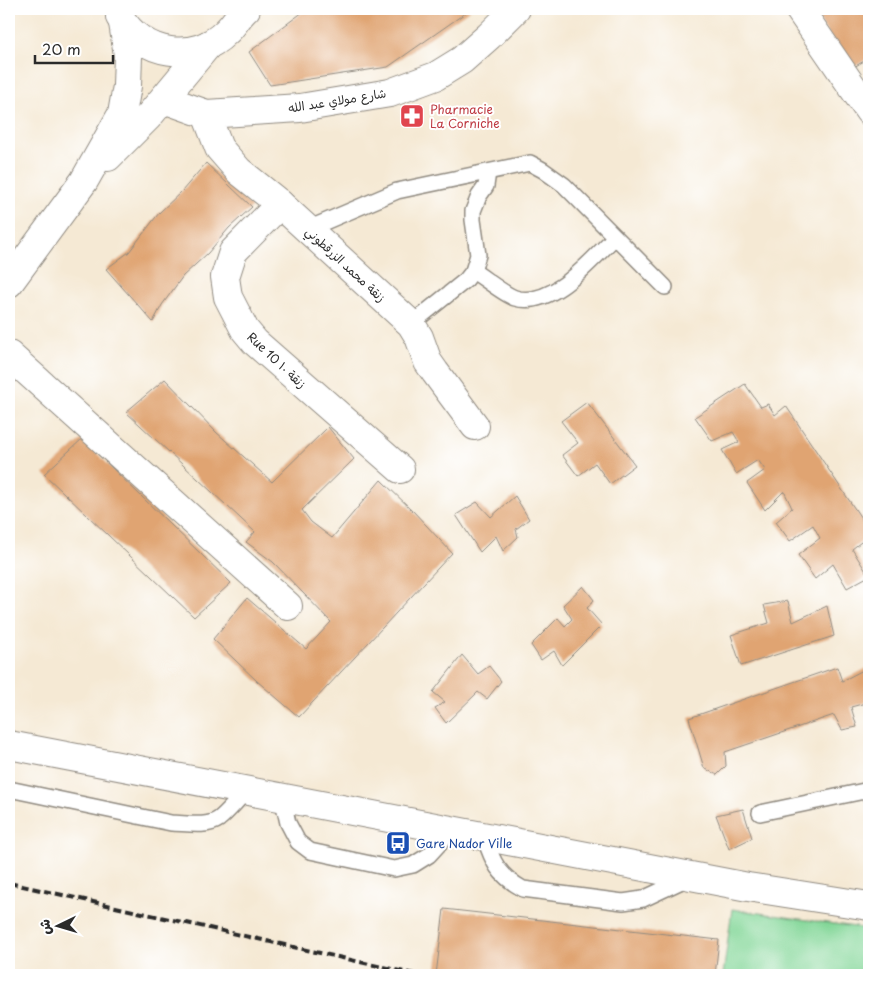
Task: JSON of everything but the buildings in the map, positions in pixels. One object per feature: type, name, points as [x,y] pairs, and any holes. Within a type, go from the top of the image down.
[{"type":"street","name":"شارع مولاي عبد الله","points":[[164,100],[206,114],[300,108],[390,93],[436,76],[462,60],[516,9]]},
{"type":"street","points":[[799,9],[864,94]]},
{"type":"street","points":[[84,181],[164,100],[208,45],[226,32],[242,11]]},
{"type":"street","points":[[119,16],[134,35],[147,44],[161,50],[177,52],[193,50],[208,45]]},
{"type":"street","points":[[9,283],[84,181],[122,114],[127,86],[128,55],[119,16]]},
{"type":"street","name":"زنقة محمد الزرقطوني","points":[[206,114],[219,148],[239,171],[280,204],[411,324],[420,337],[428,362],[434,372],[475,426]]},
{"type":"street","name":"Rue 10 زنقة ١٠","points":[[280,204],[234,252],[225,277],[228,297],[245,330],[255,342],[400,469]]},
{"type":"street","points":[[9,355],[288,606]]},
{"type":"street","points":[[9,745],[748,887],[869,906]]},
{"type":"lane","points":[[308,229],[397,191],[530,163],[564,185],[665,287]]},
{"type":"lane","points":[[411,324],[466,280],[473,271],[478,255],[473,211],[479,196],[486,186],[488,172]]},
{"type":"lane","points":[[473,271],[514,298],[540,298],[556,290],[574,276],[615,237]]},
{"type":"lane","points":[[9,789],[171,823],[192,824],[210,823],[219,819],[247,791]]},
{"type":"lane","points":[[760,812],[869,790]]},
{"type":"lane","points":[[282,797],[288,823],[298,842],[310,851],[394,869],[413,865],[429,855],[452,830]]},
{"type":"lane","points":[[484,836],[491,857],[501,874],[523,889],[624,902],[643,899],[691,876]]},
{"type":"green space","points":[[732,909],[869,929],[869,975],[723,975]]},
{"type":"railway","points":[[9,883],[418,975]]},
{"type":"place","name":"Pharmacie La Corniche","points":[[412,116]]},
{"type":"place","name":"Gare Nador Ville","points":[[398,843]]}]
